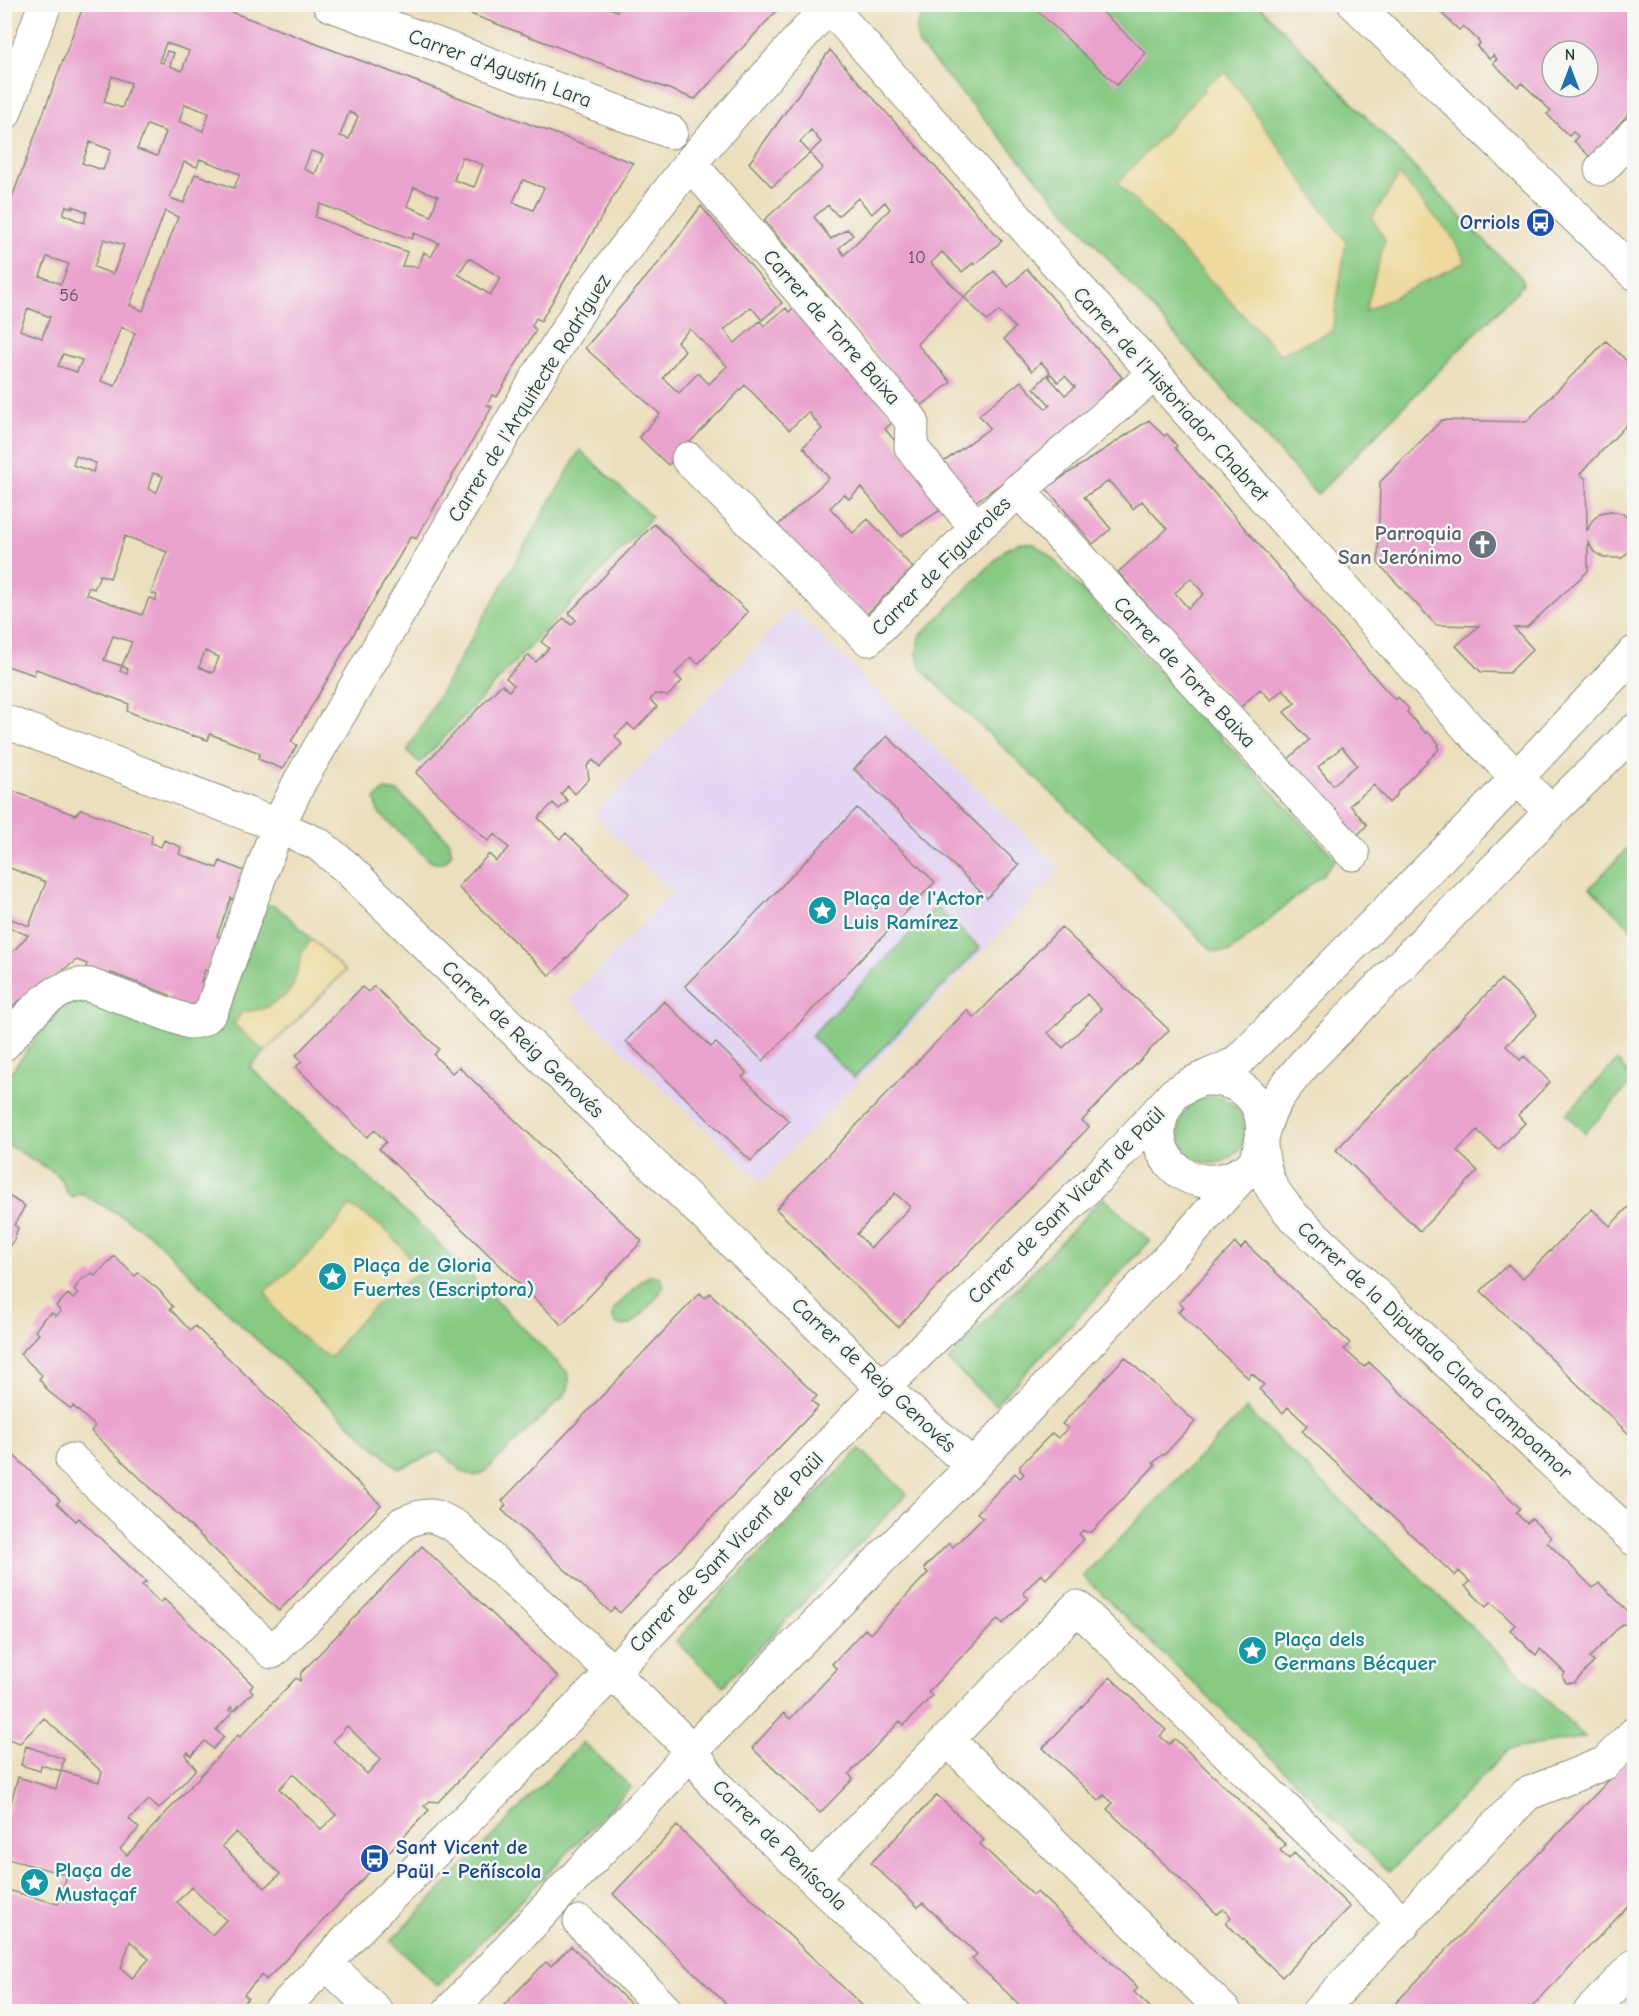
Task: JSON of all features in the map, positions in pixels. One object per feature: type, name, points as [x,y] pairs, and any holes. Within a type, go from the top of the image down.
[{"type":"street","points":[[4,114],[45,4]]},
{"type":"street","name":"Carrer d'Agustín Lara","points":[[329,4],[671,132]]},
{"type":"street","points":[[1355,4],[1635,273]]},
{"type":"street","name":"Carrer de l'Arquitecte Rodríguez","points":[[278,826],[300,781],[333,724],[583,304],[690,163],[830,5]]},
{"type":"street","name":"Carrer de l'Historiador Chabret","points":[[830,5],[1153,375],[1470,730],[1517,778]]},
{"type":"street","points":[[1601,169],[1635,134]]},
{"type":"street","name":"Carrer de Torre Baixa","points":[[690,163],[912,420],[911,447],[976,528]]},
{"type":"street","name":"Carrer de Figueroles","points":[[688,459],[868,639],[976,528],[1153,375]]},
{"type":"street","name":"Carrer de Torre Baixa","points":[[1018,490],[1353,854]]},
{"type":"street","name":"Carrer de Sant Vicent de Paül","points":[[1256,1150],[1231,1179],[1200,1182],[1185,1176],[1173,1167],[1164,1153],[1160,1138],[1160,1121],[1165,1106],[1188,1087],[1236,1063],[1517,778],[1635,653]]},
{"type":"street","name":"Carrer de Reig Genovés","points":[[4,721],[278,826],[318,844],[345,866],[883,1388],[973,1466]]},
{"type":"street","points":[[448,2012],[692,1750],[973,1466],[1175,1251],[1256,1150],[1276,1098],[1305,1063],[1551,812],[1635,731]]},
{"type":"street","points":[[1517,778],[1551,812]]},
{"type":"street","points":[[4,1044],[34,1009],[62,990],[78,984],[89,985],[189,1022],[198,1022],[208,1017],[278,826]]},
{"type":"street","points":[[1188,1087],[1224,1080],[1232,1082],[1245,1091],[1255,1102],[1262,1116],[1256,1150]]},
{"type":"street","name":"Carrer de Sant Vicent de Paül","points":[[279,2012],[612,1673],[883,1388],[1188,1087]]},
{"type":"street","name":"Carrer de la Diputada Clara Campoamor","points":[[1256,1150],[1275,1195],[1294,1217],[1635,1539]]},
{"type":"street","points":[[72,1460],[272,1652],[403,1523],[420,1516],[438,1516],[456,1527],[612,1673]]},
{"type":"street","points":[[813,1877],[1077,1607],[1404,1924]]},
{"type":"street","name":"Carrer de Peníscola","points":[[612,1673],[692,1750],[713,1783],[954,2012]]},
{"type":"street","points":[[1318,2012],[1527,1794],[1605,1763],[1635,1734]]},
{"type":"street","points":[[948,1740],[1226,2012]]},
{"type":"street","points":[[580,1922],[667,2012]]},
{"type":"street","points":[[326,1963],[377,2012]]},
{"type":"street","points":[[1590,2012],[1635,1966]]},
{"type":"shaded area","name":"Plaça de l'Actor Luis Ramírez","points":[[793,609],[1061,870],[761,1182],[570,1000],[672,893],[594,815]]},
{"type":"green space","points":[[932,5],[1259,5],[1522,278],[1523,285],[1317,495],[919,45],[918,23]]},
{"type":"green space","points":[[580,450],[652,517],[420,763],[407,751]]},
{"type":"green space","points":[[1019,543],[1034,544],[1048,554],[1336,859],[1322,875],[1230,952],[1213,951],[921,669],[917,654],[920,636],[1005,550]]},
{"type":"green space","points":[[385,790],[398,792],[448,840],[452,852],[448,859],[440,863],[430,861],[378,812],[375,799]]},
{"type":"green space","points":[[1634,841],[1634,877],[1631,881],[1634,885],[1634,931],[1590,888]]},
{"type":"green space","points":[[268,905],[275,906],[282,911],[345,971],[250,1067],[428,1233],[568,1373],[569,1385],[564,1396],[483,1473],[475,1476],[463,1472],[439,1451],[399,1469],[244,1328],[153,1237],[122,1216],[80,1193],[73,1197],[67,1193],[61,1179],[55,1173],[5,1143],[4,1081],[59,1009],[75,1001],[87,1001],[213,1030],[226,1018],[263,909]]},
{"type":"green space","points":[[936,907],[980,948],[854,1078],[811,1036]]},
{"type":"green space","points":[[1617,1061],[1634,1080],[1585,1133],[1566,1114]]},
{"type":"green space","points":[[1206,1097],[1218,1097],[1236,1106],[1243,1117],[1245,1130],[1243,1143],[1236,1154],[1225,1161],[1206,1163],[1193,1158],[1184,1149],[1179,1136],[1179,1124],[1184,1111],[1193,1102]]},
{"type":"green space","points":[[1103,1197],[1150,1241],[995,1405],[948,1361]]},
{"type":"green space","points":[[653,1275],[661,1278],[664,1285],[654,1300],[629,1325],[623,1326],[615,1323],[614,1309],[645,1278]]},
{"type":"green space","points":[[1246,1409],[1585,1737],[1508,1750],[1389,1872],[1083,1576]]},
{"type":"green space","points":[[860,1449],[907,1494],[723,1686],[676,1641]]},
{"type":"green space","points":[[583,1742],[631,1787],[438,1986],[391,1941]]},
{"type":"sand","points":[[1226,72],[1346,242],[1332,331],[1280,354],[1118,183],[1205,89],[1203,86]]},
{"type":"sand","points":[[1399,175],[1451,235],[1466,262],[1365,311],[1385,240],[1372,218]]},
{"type":"sand","points":[[312,939],[345,971],[265,1052],[234,1024],[242,1012],[263,1009],[284,997],[293,986],[303,951]]},
{"type":"sand","points":[[350,1206],[372,1219],[389,1234],[420,1271],[370,1310],[349,1332],[330,1358],[285,1321],[265,1291],[310,1252]]},
{"type":"building","points":[[84,4],[210,4],[633,163],[541,321],[536,318],[532,326],[536,330],[497,397],[492,395],[487,405],[492,407],[416,539],[411,536],[291,742],[297,745],[283,769],[258,759],[260,753],[210,734],[208,740],[192,736],[127,711],[129,704],[36,669],[34,675],[4,665],[4,219]],"holes":[[[166,43],[189,51],[182,71],[170,66],[174,53],[167,51],[163,63],[159,62]],[[112,76],[131,83],[122,108],[104,102]],[[185,104],[209,113],[203,131],[179,121]],[[349,112],[358,116],[349,139],[340,136]],[[147,125],[166,132],[157,156],[137,149]],[[90,142],[111,150],[103,170],[82,163]],[[311,151],[323,155],[315,174],[304,169]],[[462,157],[483,165],[474,187],[454,180]],[[200,159],[240,174],[234,188],[195,174],[184,203],[170,198],[184,162],[197,167]],[[523,180],[544,188],[533,210],[513,202]],[[414,187],[438,196],[431,216],[407,206]],[[320,204],[412,239],[414,233],[439,243],[431,257],[424,252],[418,267],[402,266],[407,252],[315,217]],[[66,206],[73,208],[73,206],[87,212],[84,223],[63,214]],[[165,211],[178,217],[143,311],[130,305]],[[104,239],[124,245],[113,274],[94,267]],[[47,257],[69,264],[61,284],[40,276]],[[469,258],[501,278],[490,295],[458,274]],[[28,308],[50,317],[42,338],[20,330]],[[121,327],[135,333],[115,386],[101,381]],[[63,354],[82,360],[77,372],[58,366]],[[76,456],[96,463],[93,472],[73,465]],[[153,473],[163,476],[157,492],[148,489]],[[125,536],[167,552],[151,593],[157,595],[156,600],[149,598],[142,615],[86,594],[89,587],[94,589],[100,575],[110,578]],[[113,636],[132,642],[122,666],[104,660]],[[205,651],[219,657],[213,673],[199,667]],[[122,666],[128,669],[127,674],[120,671]]]},
{"type":"building","points":[[444,4],[597,4],[617,11],[619,4],[783,4],[695,99]]},
{"type":"building","points":[[1035,4],[1094,4],[1146,53],[1117,85],[1033,7]]},
{"type":"building","points":[[1432,4],[1634,4],[1634,115],[1631,111],[1613,131],[1617,135],[1593,160],[1574,141],[1578,136],[1573,132],[1569,136],[1547,114],[1551,111],[1522,83],[1518,87],[1493,63],[1497,59],[1493,55],[1490,59],[1477,47],[1480,43],[1478,40],[1463,26],[1459,30]]},
{"type":"building","points":[[830,50],[1002,241],[974,265],[973,263],[962,272],[942,252],[931,263],[964,297],[917,344],[951,382],[920,407],[764,220],[823,168],[810,153],[772,187],[749,163]],"holes":[[[811,130],[821,142],[810,153],[800,142]],[[858,198],[872,214],[885,202],[890,209],[844,255],[839,248],[853,235],[847,229],[831,239],[814,217],[828,205],[838,216]]]},
{"type":"building","points":[[701,206],[782,303],[762,320],[751,307],[724,330],[735,343],[760,321],[764,326],[786,308],[789,312],[798,303],[895,420],[885,429],[948,505],[901,536],[861,487],[849,499],[844,494],[830,508],[853,533],[868,519],[913,568],[866,615],[776,527],[829,478],[803,447],[822,429],[808,412],[789,430],[745,385],[668,465],[639,437],[660,414],[585,348],[661,260]],"holes":[[[690,329],[727,366],[709,384],[698,373],[679,393],[663,378],[685,350],[677,342]]]},
{"type":"building","points":[[1027,269],[1122,377],[1079,420],[1024,467],[971,505],[938,466],[990,428],[979,415],[1021,381],[1046,409],[1050,405],[1034,388],[1050,372],[1041,362],[1032,371],[1004,339],[1015,328],[999,311],[987,321],[964,297],[994,271],[1008,287]],"holes":[[[1051,374],[1058,382],[1065,376],[1075,387],[1065,395],[1048,376]]]},
{"type":"building","name":"Parroquia San Jerónimo","points":[[1606,341],[1634,368],[1634,417],[1580,474],[1586,479],[1587,531],[1592,521],[1600,513],[1611,511],[1622,513],[1631,521],[1634,529],[1632,548],[1622,558],[1604,558],[1594,552],[1588,542],[1588,571],[1527,627],[1514,628],[1533,649],[1509,673],[1481,672],[1456,646],[1479,626],[1436,625],[1378,563],[1380,482],[1442,420],[1526,422]]},
{"type":"building","points":[[1149,420],[1164,436],[1167,434],[1177,446],[1175,448],[1333,630],[1395,700],[1398,697],[1409,709],[1407,712],[1439,744],[1437,746],[1439,749],[1389,803],[1374,785],[1350,805],[1367,825],[1354,839],[1285,762],[1309,740],[1284,712],[1295,703],[1283,689],[1271,700],[1260,689],[1239,709],[1118,572],[1167,529],[1142,501],[1133,509],[1109,481],[1084,497],[1111,529],[1093,544],[1046,488]],"holes":[[[1191,578],[1204,594],[1188,608],[1175,593]],[[1342,747],[1357,765],[1333,785],[1318,767]]]},
{"type":"building","points":[[654,524],[748,612],[698,664],[691,657],[675,674],[682,681],[668,696],[655,694],[650,700],[657,707],[635,730],[628,724],[615,736],[622,744],[600,767],[593,760],[587,766],[589,779],[575,794],[568,786],[561,794],[568,801],[559,809],[553,803],[538,818],[560,839],[566,833],[629,893],[550,976],[458,887],[489,854],[496,861],[509,848],[495,834],[488,841],[416,773],[502,684],[509,691],[514,685],[506,678],[529,655],[536,662],[549,648],[541,642],[564,618],[571,625],[576,620],[569,613]]},
{"type":"building","points":[[887,736],[1019,865],[987,898],[854,769]]},
{"type":"building","points":[[5,788],[75,815],[81,809],[152,835],[151,843],[161,847],[164,840],[181,847],[179,854],[217,868],[220,861],[249,873],[238,901],[231,898],[217,936],[224,939],[212,972],[205,970],[201,982],[206,985],[196,1012],[168,1001],[170,995],[111,973],[108,979],[85,970],[87,964],[77,960],[4,1014],[4,962],[28,935],[4,926],[4,916],[29,926],[46,882],[5,866]]},
{"type":"building","points":[[857,808],[935,882],[763,1061],[685,986]]},
{"type":"building","points":[[1061,927],[1169,1030],[1082,1121],[1089,1127],[898,1327],[776,1209],[967,1010],[974,1018]],"holes":[[[1087,994],[1101,1009],[1063,1048],[1048,1033]],[[895,1193],[910,1207],[871,1248],[857,1234]]]},
{"type":"building","points":[[1501,979],[1537,1015],[1506,1046],[1520,1060],[1524,1056],[1550,1082],[1518,1115],[1525,1123],[1498,1150],[1477,1130],[1457,1151],[1478,1171],[1420,1231],[1336,1150]]},
{"type":"building","points":[[374,986],[439,1049],[434,1055],[452,1073],[459,1067],[642,1241],[562,1325],[379,1149],[386,1142],[375,1130],[367,1137],[296,1067],[302,1061],[296,1055],[362,987],[368,992]]},
{"type":"building","points":[[664,1001],[711,1047],[716,1043],[747,1073],[742,1077],[789,1121],[751,1161],[626,1041]]},
{"type":"building","points":[[4,1190],[7,1192],[5,1194],[25,1206],[14,1225],[18,1228],[14,1240],[4,1253]]},
{"type":"building","points":[[1628,1207],[1634,1213],[1634,1439],[1481,1291],[1508,1264],[1522,1279],[1592,1209],[1610,1226]]},
{"type":"building","points":[[1235,1243],[1241,1249],[1245,1243],[1350,1343],[1344,1349],[1364,1367],[1369,1362],[1520,1508],[1516,1513],[1522,1519],[1527,1523],[1532,1519],[1551,1537],[1547,1542],[1593,1588],[1599,1583],[1633,1616],[1632,1623],[1622,1624],[1589,1658],[1594,1662],[1574,1683],[1566,1683],[1563,1677],[1565,1673],[1540,1649],[1536,1655],[1510,1630],[1515,1625],[1491,1602],[1486,1607],[1465,1586],[1470,1582],[1459,1571],[1455,1576],[1302,1431],[1307,1425],[1288,1407],[1283,1413],[1259,1389],[1264,1385],[1252,1373],[1248,1378],[1178,1312],[1184,1307],[1179,1303]]},
{"type":"building","points":[[114,1256],[135,1276],[138,1273],[159,1290],[173,1307],[170,1309],[185,1325],[191,1330],[195,1326],[381,1505],[279,1611],[91,1431],[95,1426],[73,1406],[71,1409],[49,1392],[39,1379],[42,1375],[20,1354],[39,1334],[35,1331],[44,1318],[52,1313],[56,1316],[61,1312],[56,1306],[68,1294],[73,1299],[78,1294],[74,1290],[80,1281],[92,1273],[95,1276]]},
{"type":"building","points":[[700,1293],[705,1298],[710,1293],[817,1396],[812,1401],[818,1407],[620,1613],[614,1607],[610,1612],[502,1510],[506,1505],[502,1501]]},
{"type":"building","points":[[1125,1357],[1195,1422],[1164,1455],[1153,1463],[1155,1465],[1092,1532],[1083,1530],[1079,1534],[1084,1539],[1046,1579],[1041,1574],[1023,1593],[1028,1598],[1003,1624],[998,1619],[928,1692],[932,1696],[904,1725],[900,1721],[849,1774],[853,1779],[820,1813],[752,1748],[784,1713],[790,1719],[837,1669],[832,1664],[865,1629],[870,1634],[928,1573],[924,1568],[949,1543],[953,1547],[983,1517],[977,1513],[1015,1473],[1020,1478],[1024,1474],[1020,1466],[1052,1433],[1058,1438],[1068,1428],[1062,1424]]},
{"type":"building","points":[[5,1447],[60,1500],[57,1503],[76,1521],[79,1518],[146,1582],[142,1585],[160,1603],[164,1599],[253,1685],[250,1689],[253,1692],[234,1711],[231,1707],[229,1710],[232,1713],[216,1730],[224,1737],[213,1749],[205,1741],[191,1756],[188,1752],[185,1755],[196,1769],[178,1789],[159,1809],[149,1800],[129,1819],[139,1828],[120,1849],[127,1855],[238,1735],[240,1737],[296,1678],[300,1681],[301,1673],[422,1546],[558,1677],[438,1802],[430,1801],[424,1806],[429,1810],[266,1980],[262,1975],[244,1994],[248,1998],[236,2012],[4,2012],[4,1889],[58,1904],[67,1875],[4,1858],[4,1828],[18,1777],[56,1789],[61,1771],[99,1782],[102,1772],[44,1718],[20,1743],[5,1738]],"holes":[[[347,1726],[381,1759],[367,1774],[333,1741]],[[293,1774],[336,1815],[321,1829],[279,1789]],[[236,1832],[280,1874],[265,1888],[222,1846]],[[191,1887],[226,1920],[212,1935],[177,1902]],[[130,1941],[149,1959],[132,1978],[121,1968]]]},
{"type":"building","points":[[1110,1677],[1166,1730],[1160,1736],[1169,1744],[1175,1739],[1286,1845],[1280,1850],[1289,1859],[1294,1853],[1350,1907],[1282,1977],[1226,1923],[1231,1917],[1223,1909],[1217,1914],[1107,1809],[1113,1803],[1104,1795],[1099,1801],[1043,1748]]},
{"type":"building","points":[[26,1746],[64,1759],[61,1771],[41,1765],[40,1771],[21,1765]]},
{"type":"building","points":[[1634,1754],[1634,1900],[1527,2012],[1387,2012]]},
{"type":"building","points":[[937,1795],[984,1840],[980,1844],[1033,1895],[1037,1892],[1138,1988],[1134,1992],[1155,2012],[1027,2012],[972,1959],[977,1954],[923,1903],[918,1907],[871,1863]]},
{"type":"building","points":[[677,1826],[869,2012],[735,2012],[685,1964],[613,1894]]},
{"type":"building","points":[[571,1946],[634,2007],[630,2012],[497,2012],[546,1962],[551,1966]]},
{"type":"place","name":"Orriols","points":[[1541,222]]},
{"type":"place","name":"Parroquia San Jerónimo","points":[[1483,545]]},
{"type":"place","name":"Plaça de l'Actor Luis Ramírez","points":[[822,910]]},
{"type":"place","name":"Plaça de Gloria Fuertes (Escriptora)","points":[[332,1277]]},
{"type":"place","name":"Plaça dels Germans Bécquer","points":[[1253,1651]]},
{"type":"place","name":"Sant Vicent de Paül - Peñíscola","points":[[375,1859]]},
{"type":"place","name":"Plaça de Mustaçaf","points":[[34,1882]]}]
